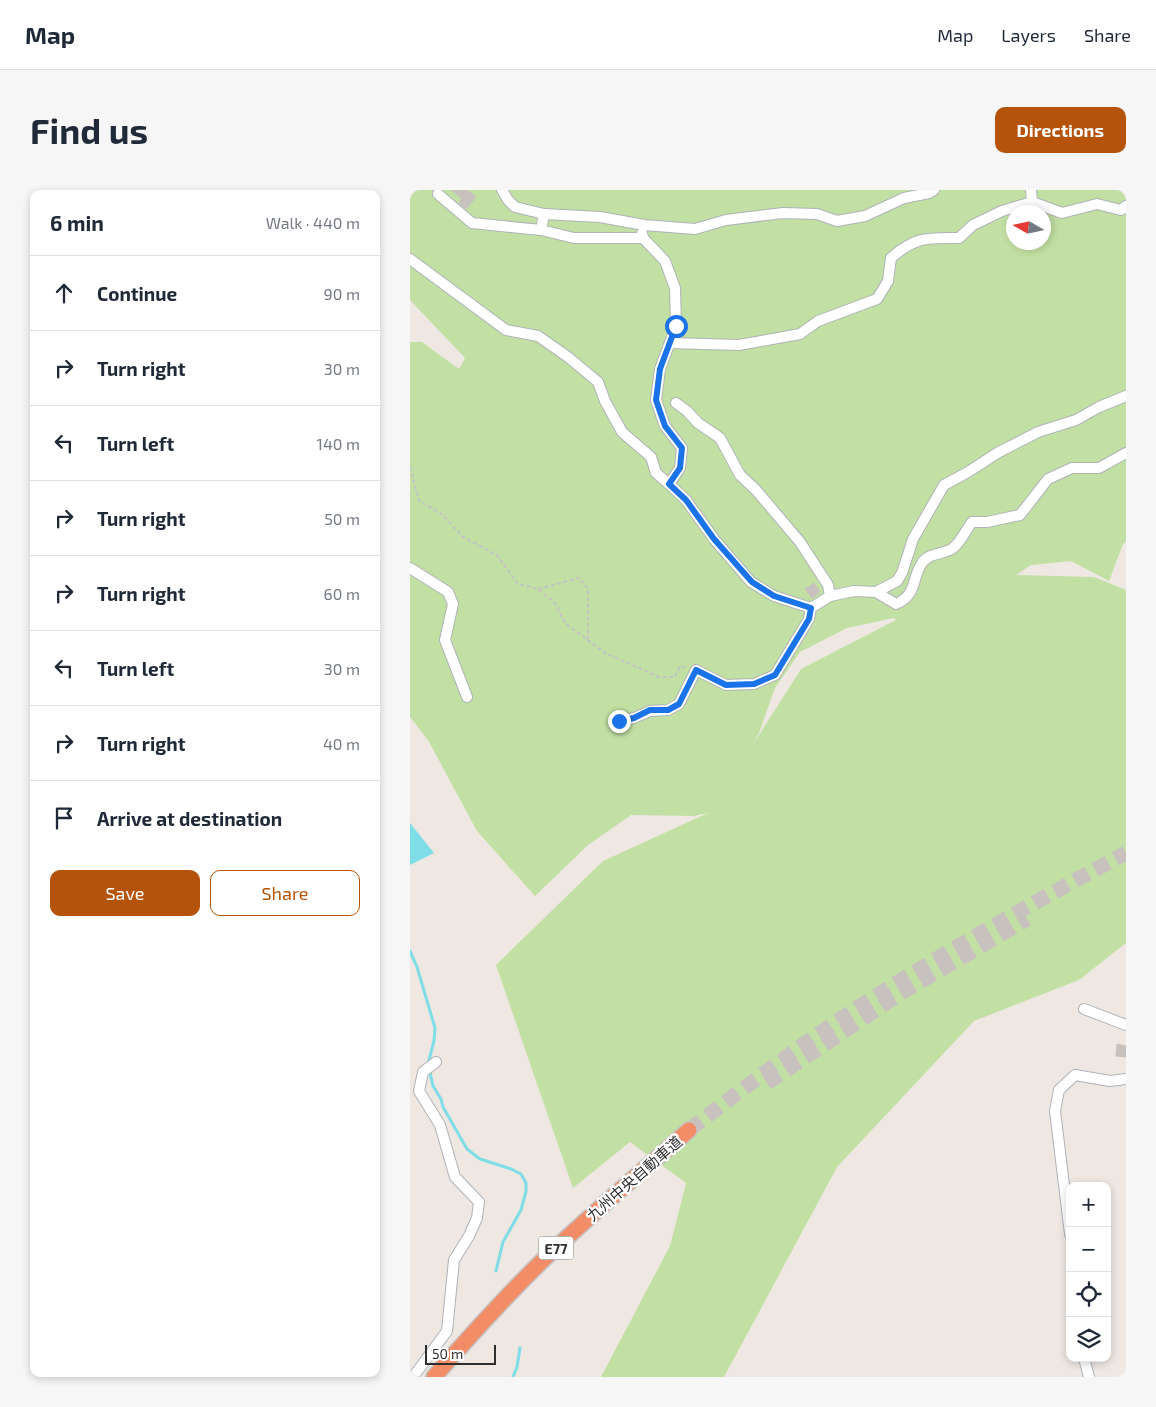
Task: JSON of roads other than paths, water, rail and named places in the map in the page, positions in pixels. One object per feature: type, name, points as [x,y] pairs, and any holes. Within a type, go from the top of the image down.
[{"type":"highway","name":"九州中央自動車道","points":[[434,1377],[464,1342],[542,1261],[603,1204],[692,1134],[549,1267],[444,1377]]},
{"type":"street","points":[[502,190],[515,208],[544,214],[600,217],[638,224],[695,229],[726,220],[783,213],[817,214],[838,221],[865,216],[904,198],[929,193],[934,190]]},
{"type":"street","points":[[1031,190],[1032,202]]},
{"type":"street","points":[[438,194],[472,223],[540,230],[574,238],[643,238]]},
{"type":"street","points":[[670,343],[739,346],[800,334],[818,321],[877,299],[888,281],[891,258],[904,247],[925,238],[959,238],[972,225],[1002,211],[1032,202],[1062,213],[1097,204],[1121,210],[1126,206]]},
{"type":"street","points":[[540,230],[544,214]]},
{"type":"street","points":[[638,224],[643,238],[665,261],[676,288],[676,326],[660,369],[656,400],[665,426],[682,448],[680,468],[669,484]]},
{"type":"street","points":[[410,259],[506,330],[538,336],[568,357],[598,382],[605,401],[622,432],[651,457],[656,473],[686,500],[714,539],[752,582],[774,596],[811,608]]},
{"type":"street","points":[[876,592],[897,581],[902,573],[913,539],[944,484],[968,472],[998,452],[1038,432],[1076,420],[1098,407],[1126,396]]},
{"type":"street","points":[[676,403],[698,423],[720,438],[740,475],[756,490],[800,542],[828,585],[830,596]]},
{"type":"street","points":[[619,721],[634,718],[650,710],[668,710],[679,704],[696,670],[726,685],[754,684],[775,675],[809,619],[811,608],[830,596],[854,591],[876,592],[896,604],[905,600],[914,587],[922,562],[930,555],[946,552],[954,547],[972,522],[987,522],[1020,514],[1048,479],[1072,468],[1099,468],[1126,453]]},
{"type":"street","points":[[410,568],[448,592],[453,604],[445,640],[467,697]]},
{"type":"street","points":[[1084,1009],[1126,1025]]},
{"type":"street","points":[[413,1377],[447,1331],[454,1260],[469,1236],[477,1218],[479,1202],[455,1177],[440,1125],[419,1091],[423,1072],[436,1062]]},
{"type":"street","points":[[1069,1227],[1055,1111],[1059,1090],[1075,1075],[1110,1081],[1126,1079]]},
{"type":"street","points":[[1085,1362],[1089,1377]]},
{"type":"water","points":[[410,823],[434,853],[410,865]]},
{"type":"waterway","points":[[410,951],[417,967],[435,1028],[428,1064],[433,1086],[441,1099],[443,1107],[467,1149],[480,1159],[521,1174],[526,1183],[521,1210],[503,1242],[496,1271]]},
{"type":"waterway","points":[[513,1377],[517,1367],[520,1348]]},
{"type":"tunnel","points":[[689,1130],[793,1052],[857,1008],[990,928],[1126,853]]},
{"type":"tunnel","points":[[767,1083],[901,993],[1027,919]]}]
